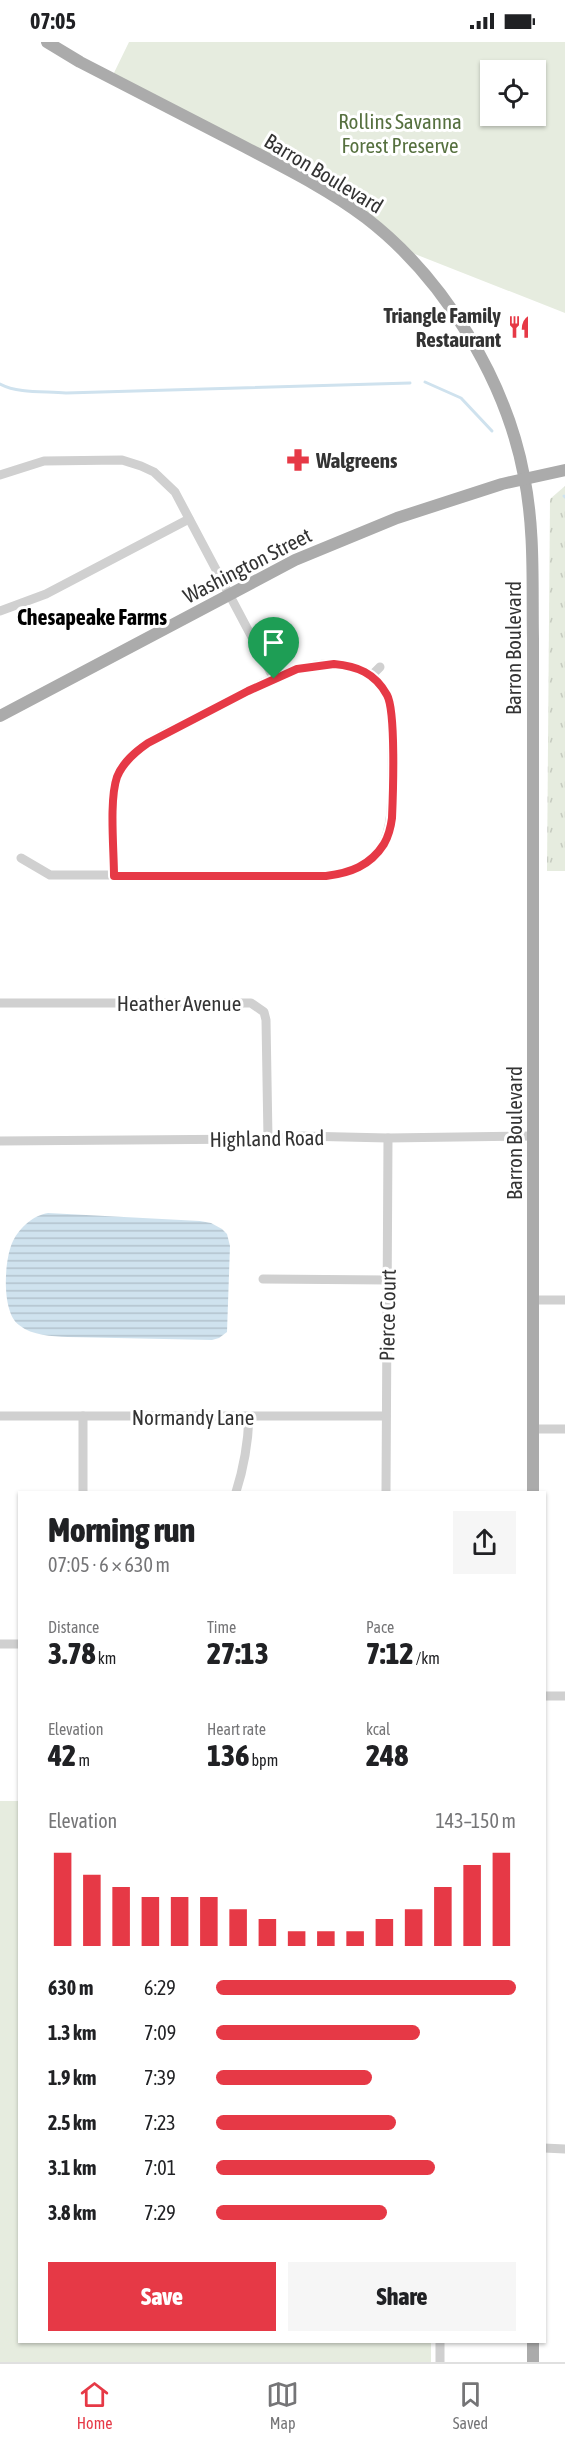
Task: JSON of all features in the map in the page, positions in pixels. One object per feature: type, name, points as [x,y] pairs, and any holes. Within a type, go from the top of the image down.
[{"type":"main road","name":"Barron Boulevard","points":[[47,42],[80,62],[326,191],[366,218],[388,236],[424,274],[460,322],[479,354],[504,406],[525,478],[532,534],[534,639],[533,1491]]},
{"type":"main road","name":"Washington Street","points":[[0,716],[295,560],[383,522],[525,478],[565,470]]},
{"type":"main road","points":[[533,2343],[533,2362]]},
{"type":"street","points":[[0,475],[44,461],[122,460],[141,466],[166,482],[175,492],[274,679]]},
{"type":"street","points":[[0,611],[46,594],[189,519]]},
{"type":"street","points":[[21,858],[50,876],[114,876],[326,876],[347,873],[376,860],[392,820],[392,716],[387,695],[371,676],[350,665],[334,664],[297,669],[148,743],[125,763],[117,777],[114,791],[114,876]]},
{"type":"street","points":[[371,676],[380,667]]},
{"type":"street","name":"Heather Avenue","points":[[0,1003],[251,1003],[264,1012],[266,1020],[268,1139]]},
{"type":"street","name":"Highland Road","points":[[0,1141],[268,1139],[301,1136],[388,1138],[533,1136]]},
{"type":"street","name":"Pierce Court","points":[[386,1491],[388,1138]]},
{"type":"street","points":[[262,1279],[388,1280]]},
{"type":"street","points":[[533,1300],[565,1300]]},
{"type":"street","name":"Normandy Lane","points":[[0,1416],[386,1416]]},
{"type":"street","points":[[83,1416],[83,1491]]},
{"type":"street","points":[[236,1491],[249,1440],[249,1417]]},
{"type":"street","points":[[533,1429],[565,1429]]},
{"type":"street","points":[[0,1644],[18,1644]]},
{"type":"street","points":[[546,1696],[565,1696]]},
{"type":"street","points":[[546,2148],[565,2149]]},
{"type":"street","points":[[440,2343],[440,2362]]},
{"type":"green space","name":"Rollins Savanna Forest Preserve","points":[[129,42],[565,42],[565,313],[397,247],[324,192],[111,79]]},
{"type":"green space","points":[[565,486],[565,871],[547,871],[550,499]]},
{"type":"green space","points":[[0,1801],[18,1801],[18,2343],[431,2343],[431,2362],[0,2362]]},
{"type":"water","points":[[48,1213],[200,1221],[211,1223],[222,1229],[227,1234],[230,1246],[227,1332],[212,1340],[62,1337],[42,1335],[24,1329],[13,1318],[9,1309],[6,1272],[10,1249],[19,1231],[33,1219]]},
{"type":"waterway","points":[[425,382],[461,398],[492,431]]},
{"type":"waterway","points":[[0,384],[23,391],[66,393],[410,383]]},
{"type":"place","name":"Triangle Family Restaurant","points":[[519,327]]},
{"type":"place","name":"Walgreens","points":[[298,460]]},
{"type":"district","name":"Chesapeake Farms","points":[[92,617]]},
{"type":"route","points":[[334,664],[350,665],[371,676],[387,695],[392,716],[392,820],[383,844],[373,857],[347,873],[326,876],[114,876],[114,791],[117,777],[125,763],[148,743],[274,679],[297,669],[334,664]]}]
